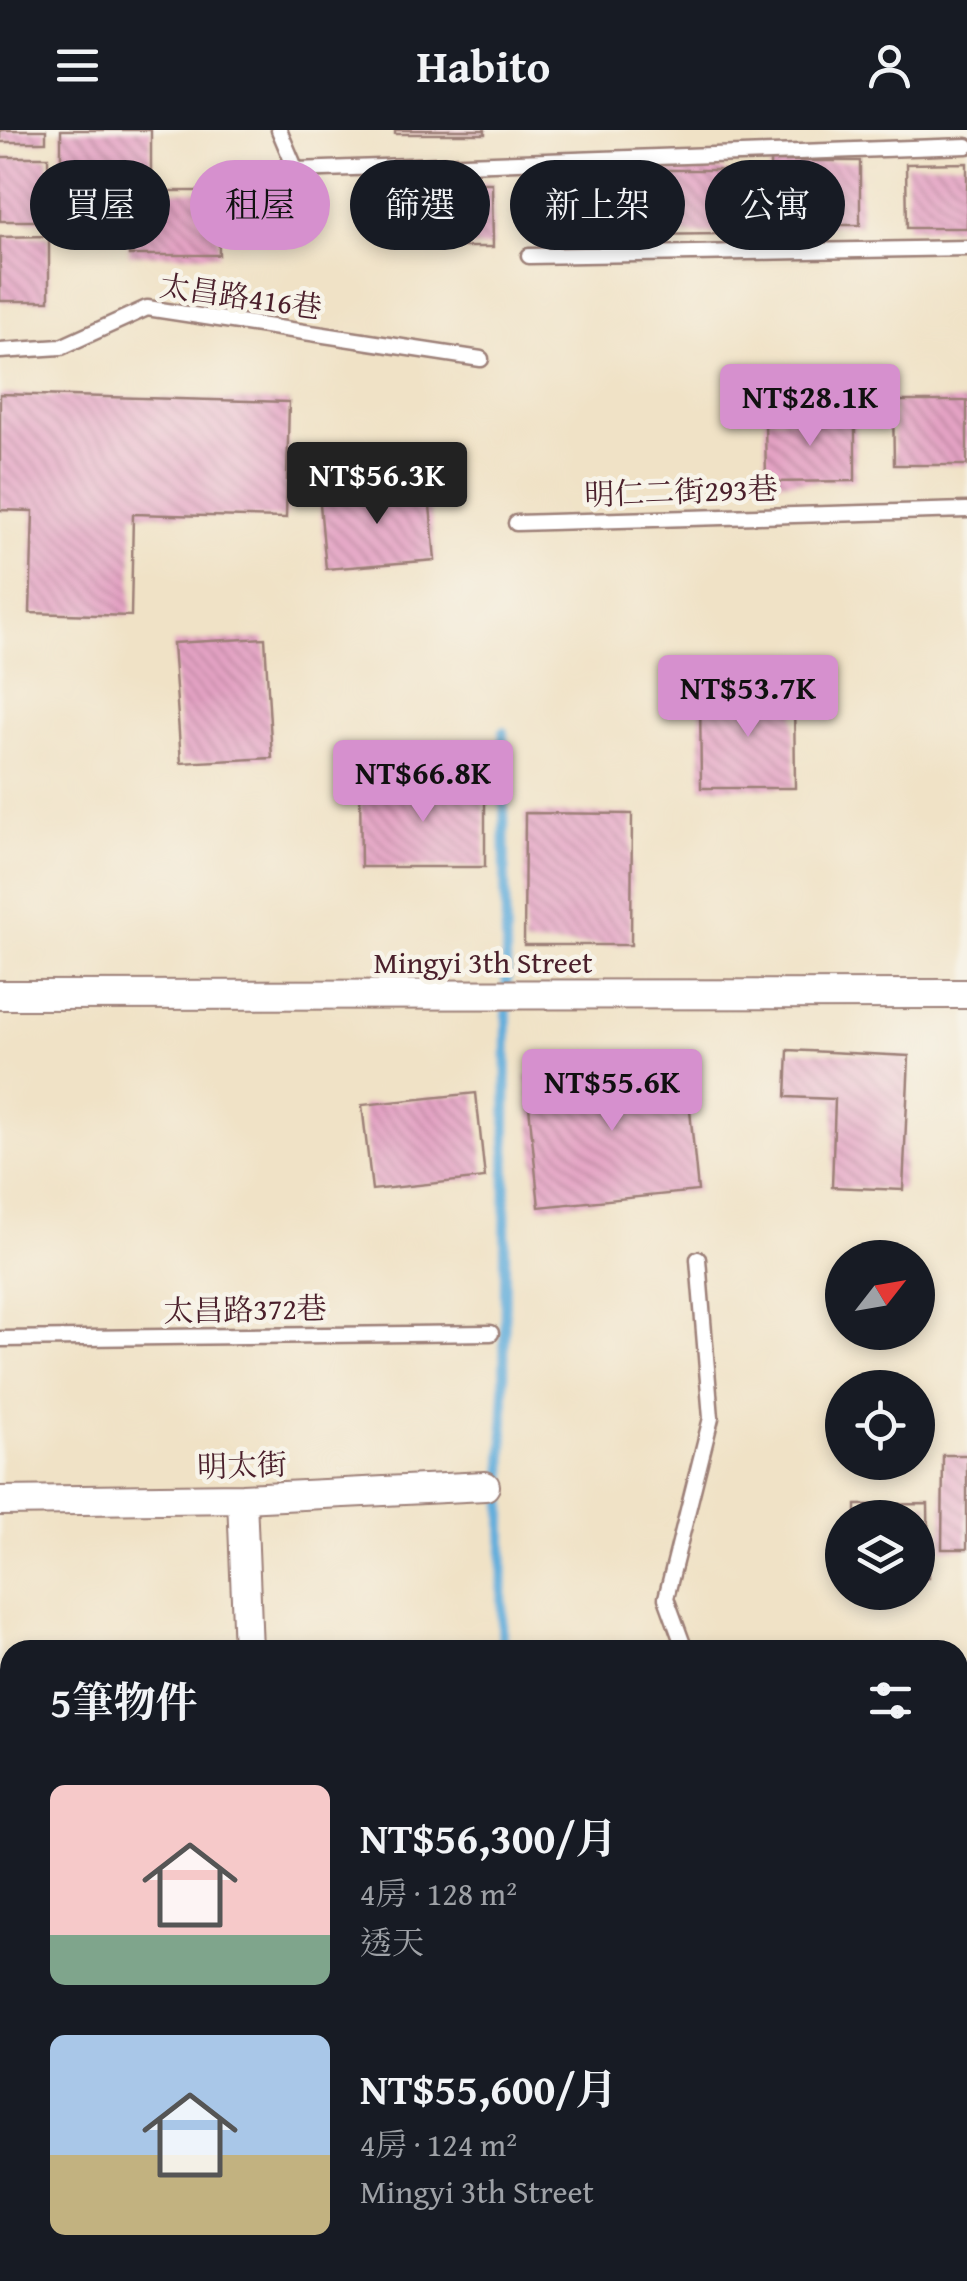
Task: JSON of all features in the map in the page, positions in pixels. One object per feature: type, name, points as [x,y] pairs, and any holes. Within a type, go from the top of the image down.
[{"type":"street","name":"Mingyi 3th Street","points":[[0,995],[967,994]]},
{"type":"street","name":"明太街","points":[[0,1501],[242,1498],[485,1486]]},
{"type":"street","points":[[242,1498],[248,1640]]},
{"type":"lane","points":[[279,130],[296,170],[967,146]]},
{"type":"lane","points":[[529,256],[967,248]]},
{"type":"lane","name":"太昌路416巷","points":[[0,351],[61,348],[147,308],[481,360]]},
{"type":"lane","name":"明仁二街293巷","points":[[516,523],[967,510]]},
{"type":"lane","points":[[681,1640],[666,1598],[711,1418],[698,1260]]},
{"type":"lane","name":"太昌路372巷","points":[[0,1339],[491,1333]]},
{"type":"building","points":[[0,130],[46,130],[46,142],[0,142]]},
{"type":"building","points":[[61,130],[151,130],[151,160],[61,160]]},
{"type":"building","points":[[395,130],[485,130],[485,134],[395,134]]},
{"type":"building","points":[[0,157],[48,157],[30,160],[30,221],[0,221]]},
{"type":"building","points":[[845,161],[860,161],[860,225],[845,225]]},
{"type":"building","points":[[967,163],[967,228],[907,228],[906,164]]},
{"type":"building","points":[[685,170],[705,170],[705,234],[685,234]]},
{"type":"building","points":[[490,183],[492,183],[490,247]]},
{"type":"building","points":[[170,191],[190,191],[190,250],[219,250],[219,255],[129,255],[129,250],[170,250]]},
{"type":"building","points":[[30,236],[30,250],[49,250],[49,301],[0,301],[0,237]]},
{"type":"building","points":[[0,394],[289,402],[286,518],[133,514],[131,616],[30,613],[33,511],[0,510]]},
{"type":"building","points":[[893,401],[967,401],[967,465],[894,465]]},
{"type":"building","points":[[855,417],[855,481],[766,482],[765,418]]},
{"type":"building","points":[[428,484],[435,560],[326,569],[319,493]]},
{"type":"building","points":[[265,638],[272,758],[181,763],[173,643]]},
{"type":"building","points":[[700,691],[794,691],[795,788],[701,788]]},
{"type":"building","points":[[360,783],[485,783],[485,867],[361,867]]},
{"type":"building","points":[[525,813],[632,814],[631,945],[524,945]]},
{"type":"building","points":[[788,1050],[909,1056],[903,1190],[832,1187],[835,1099],[786,1097]]},
{"type":"building","points":[[685,1060],[698,1191],[539,1207],[526,1076]]},
{"type":"building","points":[[476,1093],[485,1178],[372,1190],[362,1105]]},
{"type":"building","points":[[943,1455],[967,1455],[967,1549],[942,1549]]},
{"type":"waterway","points":[[502,1640],[507,1013],[503,732]]}]
